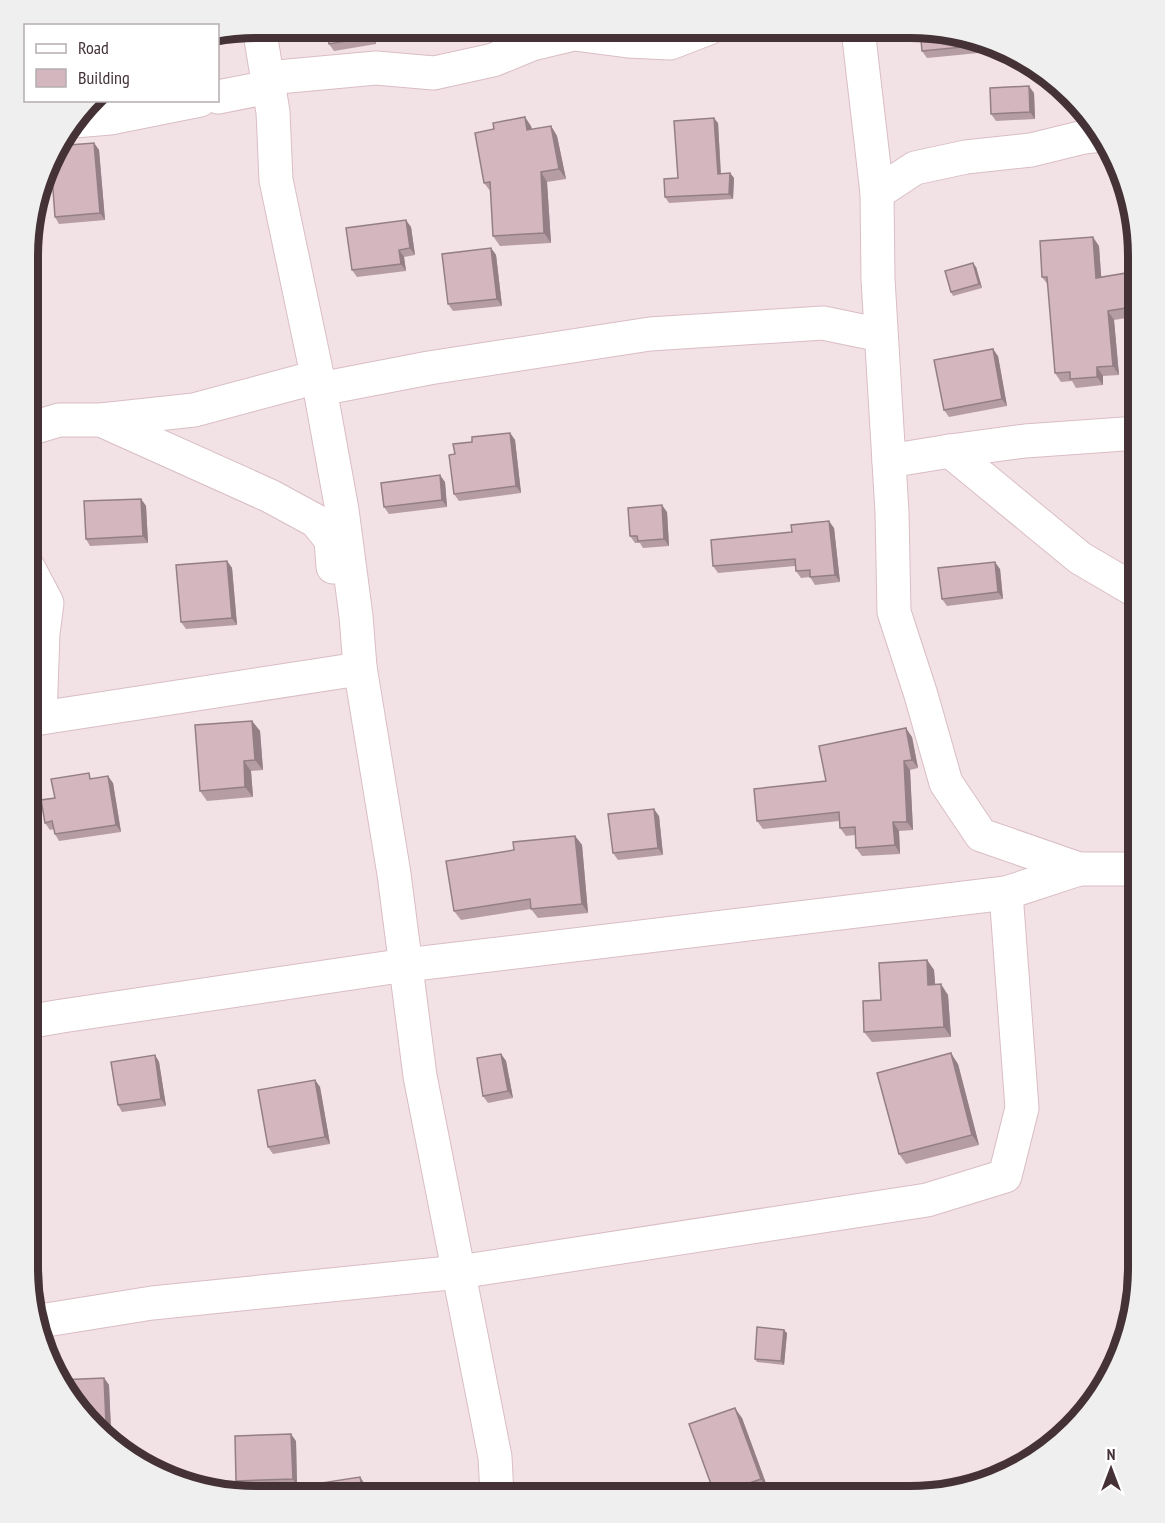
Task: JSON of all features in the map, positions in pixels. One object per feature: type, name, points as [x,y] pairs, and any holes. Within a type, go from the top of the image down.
[{"type":"street","points":[[261,38],[273,112],[276,180],[342,510],[356,616],[353,669]]},
{"type":"street","points":[[219,97],[268,82],[376,68],[435,73],[493,60],[532,44],[557,38]]},
{"type":"street","points":[[610,38],[670,43],[683,38]]},
{"type":"street","points":[[859,38],[877,193],[878,279],[892,512],[894,612],[946,783],[981,835],[1079,869]]},
{"type":"street","points":[[85,120],[110,118],[190,102]]},
{"type":"street","points":[[877,193],[915,168],[966,157],[1031,150],[1092,136]]},
{"type":"street","points":[[38,426],[59,420],[101,420],[194,410],[318,383],[650,334],[823,323],[881,335]]},
{"type":"street","points":[[101,420],[270,496],[316,521],[331,540],[337,608],[353,669],[394,874],[420,1076],[495,1457],[497,1486]]},
{"type":"street","points":[[889,461],[1025,441],[1128,434]]},
{"type":"street","points":[[950,451],[1080,558],[1128,586]]},
{"type":"street","points":[[38,586],[47,603],[38,685]]},
{"type":"street","points":[[38,718],[353,669]]},
{"type":"street","points":[[38,1020],[406,965],[1006,892],[1079,869],[1128,869]]},
{"type":"street","points":[[44,1320],[152,1303],[459,1272],[927,1200],[1005,1176],[1022,1108],[1006,892]]},
{"type":"building","points":[[328,38],[365,38],[329,44]]},
{"type":"building","points":[[921,38],[938,39],[970,46],[922,51]]},
{"type":"building","points":[[1029,86],[1030,112],[991,114],[990,88]]},
{"type":"building","points":[[525,117],[527,130],[551,126],[559,169],[541,172],[544,233],[493,236],[490,182],[484,183],[475,133],[494,129],[493,123]]},
{"type":"building","points":[[714,118],[718,174],[730,173],[729,194],[665,197],[664,179],[678,178],[674,121]]},
{"type":"building","points":[[94,143],[100,213],[55,217],[52,177],[68,145]]},
{"type":"building","points":[[406,220],[410,248],[399,250],[401,264],[352,270],[346,228]]},
{"type":"building","points":[[1093,237],[1096,278],[1128,273],[1128,308],[1108,311],[1113,366],[1097,367],[1097,377],[1070,379],[1070,372],[1055,373],[1047,277],[1042,277],[1040,241]]},
{"type":"building","points":[[491,248],[497,299],[448,304],[442,254]]},
{"type":"building","points":[[973,263],[979,284],[951,292],[945,271]]},
{"type":"building","points":[[993,349],[1002,399],[944,410],[934,360]]},
{"type":"building","points":[[510,433],[516,486],[454,494],[449,455],[455,454],[453,444],[472,442],[472,437]]},
{"type":"building","points":[[440,475],[442,500],[384,507],[381,483]]},
{"type":"building","points":[[141,499],[143,536],[86,539],[84,501]]},
{"type":"building","points":[[662,505],[664,539],[638,541],[637,536],[630,536],[628,508]]},
{"type":"building","points":[[829,521],[835,575],[810,577],[810,570],[796,571],[795,559],[713,566],[711,540],[792,532],[791,525]]},
{"type":"building","points":[[227,561],[232,618],[181,622],[176,565]]},
{"type":"building","points":[[995,562],[998,592],[942,599],[938,568]]},
{"type":"building","points":[[252,721],[255,760],[244,761],[245,787],[200,791],[195,725]]},
{"type":"building","points":[[906,728],[912,760],[904,761],[907,822],[893,822],[895,845],[856,848],[855,827],[840,828],[839,812],[757,821],[754,789],[826,781],[819,746]]},
{"type":"building","points":[[89,773],[90,779],[108,776],[116,825],[55,834],[52,821],[45,823],[41,800],[55,798],[51,779]]},
{"type":"building","points":[[654,809],[658,848],[613,853],[608,814]]},
{"type":"building","points":[[575,836],[582,904],[531,909],[530,899],[454,911],[446,861],[514,850],[513,842]]},
{"type":"building","points":[[927,960],[928,985],[941,984],[944,1027],[864,1032],[863,1001],[881,1000],[879,963]]},
{"type":"building","points":[[951,1053],[972,1135],[899,1154],[877,1073]]},
{"type":"building","points":[[501,1054],[508,1091],[483,1096],[477,1058]]},
{"type":"building","points":[[155,1055],[161,1099],[118,1105],[111,1062]]},
{"type":"building","points":[[315,1080],[325,1137],[268,1147],[258,1090]]},
{"type":"building","points":[[757,1327],[784,1330],[781,1361],[755,1359]]},
{"type":"building","points":[[104,1378],[106,1423],[101,1422],[69,1380]]},
{"type":"building","points":[[735,1408],[761,1479],[741,1486],[712,1486],[689,1424]]},
{"type":"building","points":[[291,1434],[293,1479],[236,1481],[235,1436]]},
{"type":"building","points":[[360,1477],[362,1486],[302,1486]]}]
